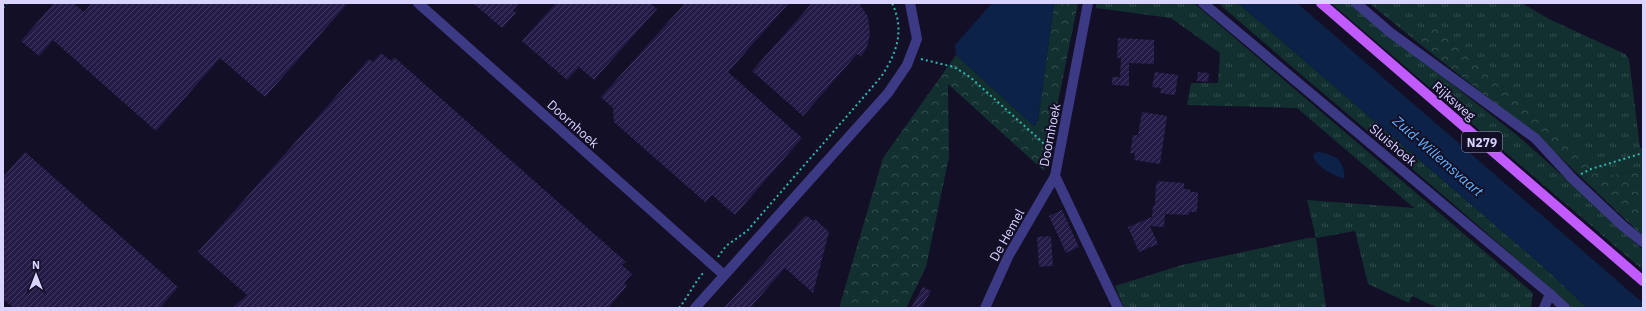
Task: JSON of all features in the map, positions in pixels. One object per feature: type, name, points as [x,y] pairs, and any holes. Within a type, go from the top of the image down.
[{"type":"main road","name":"Rijksweg","points":[[1321,3],[1643,281]]},
{"type":"street","name":"Doornhoek","points":[[418,3],[724,275]]},
{"type":"street","points":[[695,308],[888,93],[907,65],[917,39],[910,3]]},
{"type":"street","name":"Doornhoek","points":[[1088,3],[1055,176],[1118,308]]},
{"type":"street","name":"Sluishoek","points":[[1203,3],[1565,308]]},
{"type":"street","name":"Rijksweg","points":[[1356,3],[1391,33],[1535,138],[1573,179],[1623,226],[1643,242]]},
{"type":"street","name":"De Hemel","points":[[985,308],[1009,255],[1055,176]]},
{"type":"street","points":[[1544,308],[1550,294]]},
{"type":"path","points":[[3,8],[7,3]]},
{"type":"path","points":[[678,308],[686,299],[696,282],[726,246],[747,232],[881,77],[891,61],[897,44],[897,14],[892,3]]},
{"type":"path","points":[[910,57],[954,67],[970,77],[1039,139],[1058,160]]},
{"type":"path","points":[[1573,179],[1591,169],[1643,153]]},
{"type":"green space","points":[[1054,3],[1078,3],[1044,171],[948,84],[949,157],[926,267],[906,308],[839,308],[883,158],[956,55],[1034,126],[1038,121]]},
{"type":"green space","points":[[1096,3],[1194,3],[1533,293],[1531,308],[1438,308],[1412,296],[1409,303],[1368,284],[1355,231],[1316,238],[1307,200],[1414,208],[1297,108],[1187,105],[1191,83],[1218,83],[1220,53],[1171,18],[1096,8]]},
{"type":"green space","points":[[1218,3],[1238,3],[1546,269],[1587,308],[1571,308],[1484,230]]},
{"type":"green space","points":[[1331,3],[1349,3],[1518,136],[1643,250],[1643,270]]},
{"type":"green space","points":[[1369,3],[1522,3],[1549,19],[1625,54],[1629,59],[1640,148],[1643,148],[1643,169],[1613,175],[1429,24],[1416,41]]},
{"type":"green space","points":[[1429,23],[1613,175],[1643,169],[1643,236],[1559,156],[1524,126],[1416,41]]},
{"type":"green space","points":[[1308,238],[1316,238],[1326,308],[1124,308],[1115,286],[1182,265]]},
{"type":"water","points":[[992,3],[1054,3],[1038,121],[1034,126],[956,55],[955,45]]},
{"type":"water","name":"Zuid-Willemsvaart","points":[[1238,3],[1297,3],[1643,303],[1643,308],[1587,308],[1546,269]]},
{"type":"water","points":[[1319,152],[1337,158],[1343,168],[1344,178],[1331,173],[1318,164],[1313,157],[1315,153]]},
{"type":"building","points":[[54,3],[73,3],[84,12],[92,3],[348,3],[265,97],[220,58],[156,131],[53,40],[39,56],[21,41]]},
{"type":"building","points":[[473,3],[519,3],[513,10],[516,13],[502,28]]},
{"type":"building","points":[[556,3],[650,3],[657,9],[594,80],[579,67],[567,80],[522,41]]},
{"type":"building","points":[[685,3],[789,3],[728,72],[802,138],[735,215],[712,195],[705,202],[614,122],[613,108],[601,97]]},
{"type":"building","points":[[812,3],[859,3],[868,17],[870,34],[867,47],[861,57],[857,54],[803,116],[752,71]]},
{"type":"building","points":[[1118,38],[1154,40],[1154,64],[1129,63],[1129,86],[1112,85],[1112,77],[1120,77],[1121,58],[1117,58]]},
{"type":"building","points":[[381,53],[391,61],[394,57],[626,262],[622,265],[632,274],[624,283],[627,286],[608,308],[232,308],[247,295],[198,252],[369,59],[373,62]]},
{"type":"building","points":[[1155,72],[1178,75],[1175,95],[1160,93],[1161,88],[1152,87]]},
{"type":"building","points":[[1198,72],[1209,73],[1208,82],[1197,81]]},
{"type":"building","points":[[1142,112],[1167,116],[1160,164],[1134,160],[1135,153],[1130,153],[1133,135],[1138,135]]},
{"type":"building","points":[[25,152],[178,287],[160,308],[14,308],[3,299],[3,177]]},
{"type":"building","points":[[1158,181],[1184,183],[1184,189],[1190,189],[1190,192],[1198,192],[1197,212],[1189,212],[1189,215],[1165,214],[1164,227],[1150,226],[1158,244],[1139,252],[1128,227],[1152,217],[1153,206],[1155,205],[1156,184]]},
{"type":"building","points":[[1062,210],[1079,247],[1066,253],[1049,216]]},
{"type":"building","points":[[806,215],[813,221],[815,219],[829,232],[813,293],[785,268],[750,308],[724,308]]},
{"type":"building","points":[[1051,236],[1053,266],[1039,267],[1037,237]]},
{"type":"building","points":[[923,287],[931,291],[922,308],[911,308]]}]
